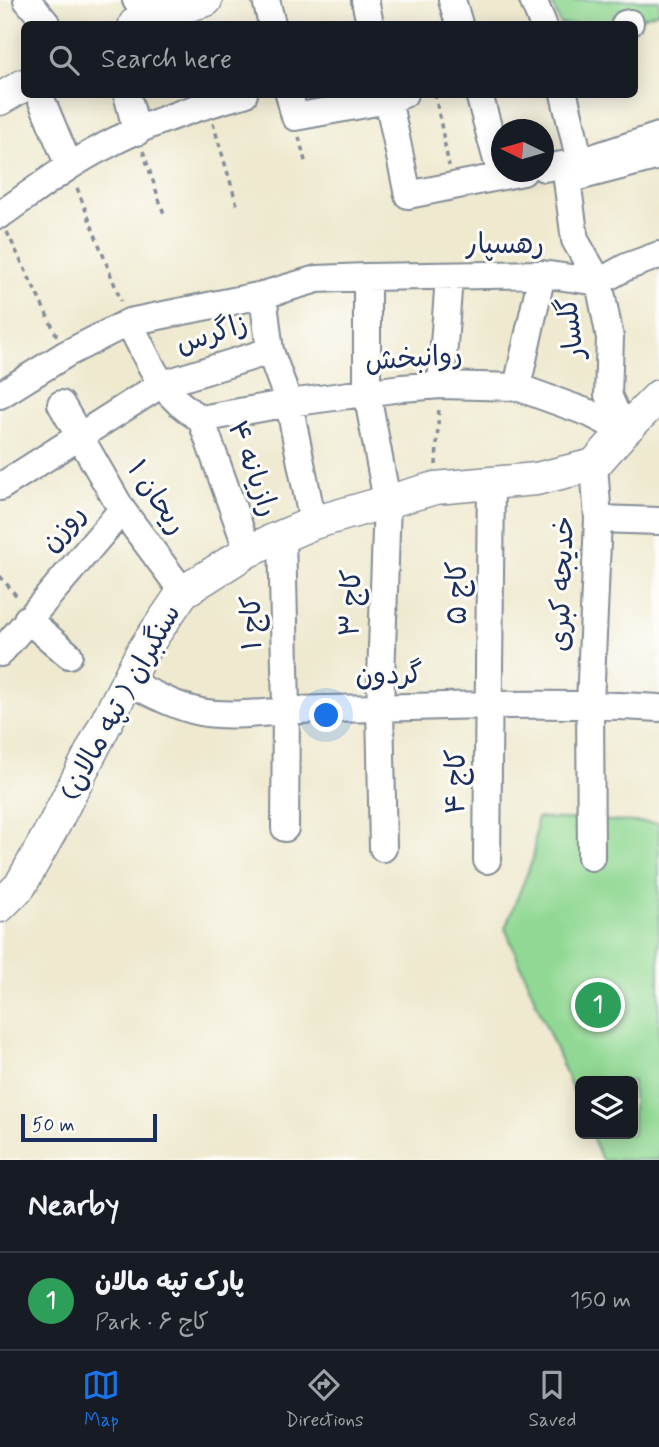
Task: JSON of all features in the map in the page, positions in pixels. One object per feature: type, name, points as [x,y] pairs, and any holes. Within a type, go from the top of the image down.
[{"type":"main road","points":[[140,14],[193,10]]},
{"type":"main road","points":[[0,99],[21,87]]},
{"type":"main road","points":[[594,465],[659,396]]},
{"type":"main road","name":"سنگبران ( تپه مالان)","points":[[0,906],[20,886],[142,652],[183,592],[248,551],[313,523],[435,488],[536,479],[594,465]]},
{"type":"street","points":[[27,0],[44,21]]},
{"type":"street","points":[[266,0],[271,21]]},
{"type":"street","points":[[365,0],[369,21]]},
{"type":"street","points":[[452,0],[458,21]]},
{"type":"street","points":[[533,0],[542,21]]},
{"type":"street","points":[[41,98],[68,166]]},
{"type":"street","points":[[128,98],[137,132]]},
{"type":"street","points":[[292,106],[373,98]]},
{"type":"street","points":[[393,98],[408,195],[491,178]]},
{"type":"street","points":[[481,98],[491,123]]},
{"type":"street","name":"گلسار","points":[[564,98],[563,170],[575,240],[599,282],[610,338],[608,395],[624,431]]},
{"type":"street","points":[[3,222],[68,166],[105,145],[207,99]]},
{"type":"street","points":[[563,170],[659,136]]},
{"type":"street","points":[[563,170],[659,156]]},
{"type":"street","points":[[599,282],[626,267],[659,255]]},
{"type":"street","name":"رهسپار","points":[[411,275],[542,275],[599,282]]},
{"type":"street","name":"زاگرس","points":[[4,475],[81,437],[160,385],[270,351],[263,295],[317,279],[411,275]]},
{"type":"street","points":[[517,387],[542,275]]},
{"type":"street","name":"کاج ۳","points":[[367,277],[367,393],[387,501],[380,708],[383,848]]},
{"type":"street","points":[[441,385],[449,277]]},
{"type":"street","points":[[0,395],[66,354],[129,322],[263,295]]},
{"type":"street","points":[[129,322],[160,385]]},
{"type":"street","points":[[270,351],[289,403],[313,523]]},
{"type":"street","name":"رازیانه ۴","points":[[160,385],[182,406],[201,419],[248,551]]},
{"type":"street","name":"روانبخش","points":[[201,419],[289,403],[441,385],[517,387],[589,413],[624,431]]},
{"type":"street","name":"ریحان ۱","points":[[61,404],[122,510],[183,592]]},
{"type":"street","name":"خدیجه کبری","points":[[591,857],[590,704],[597,519],[594,465]]},
{"type":"street","name":"کاج ۵","points":[[489,705],[491,481]]},
{"type":"street","name":"روزن","points":[[0,653],[122,510]]},
{"type":"street","points":[[597,519],[659,521]]},
{"type":"street","name":"کاج ۱","points":[[282,536],[286,709],[285,828]]},
{"type":"street","points":[[29,616],[69,655]]},
{"type":"street","name":"گردون","points":[[128,682],[164,700],[199,712],[223,715],[286,709],[489,705],[590,704],[659,708]]},
{"type":"street","name":"کاج ۴","points":[[487,860],[489,705]]},
{"type":"path","points":[[436,98],[453,186]]},
{"type":"path","points":[[207,99],[238,208]]},
{"type":"path","points":[[292,106],[306,165]]},
{"type":"path","points":[[137,132],[165,217]]},
{"type":"path","points":[[68,166],[129,322]]},
{"type":"path","points":[[3,222],[66,354]]},
{"type":"path","points":[[435,488],[441,385]]},
{"type":"path","points":[[0,576],[29,616]]},
{"type":"green space","points":[[551,0],[659,0],[659,12],[633,21],[559,21]]},
{"type":"green space","points":[[537,818],[659,823],[659,1160],[602,1160],[593,1139],[638,1139],[638,1076],[575,1076],[575,1095],[505,928],[533,859]]},
{"type":"place","name":"پارک تپه مالان","points":[[598,1005]]}]
